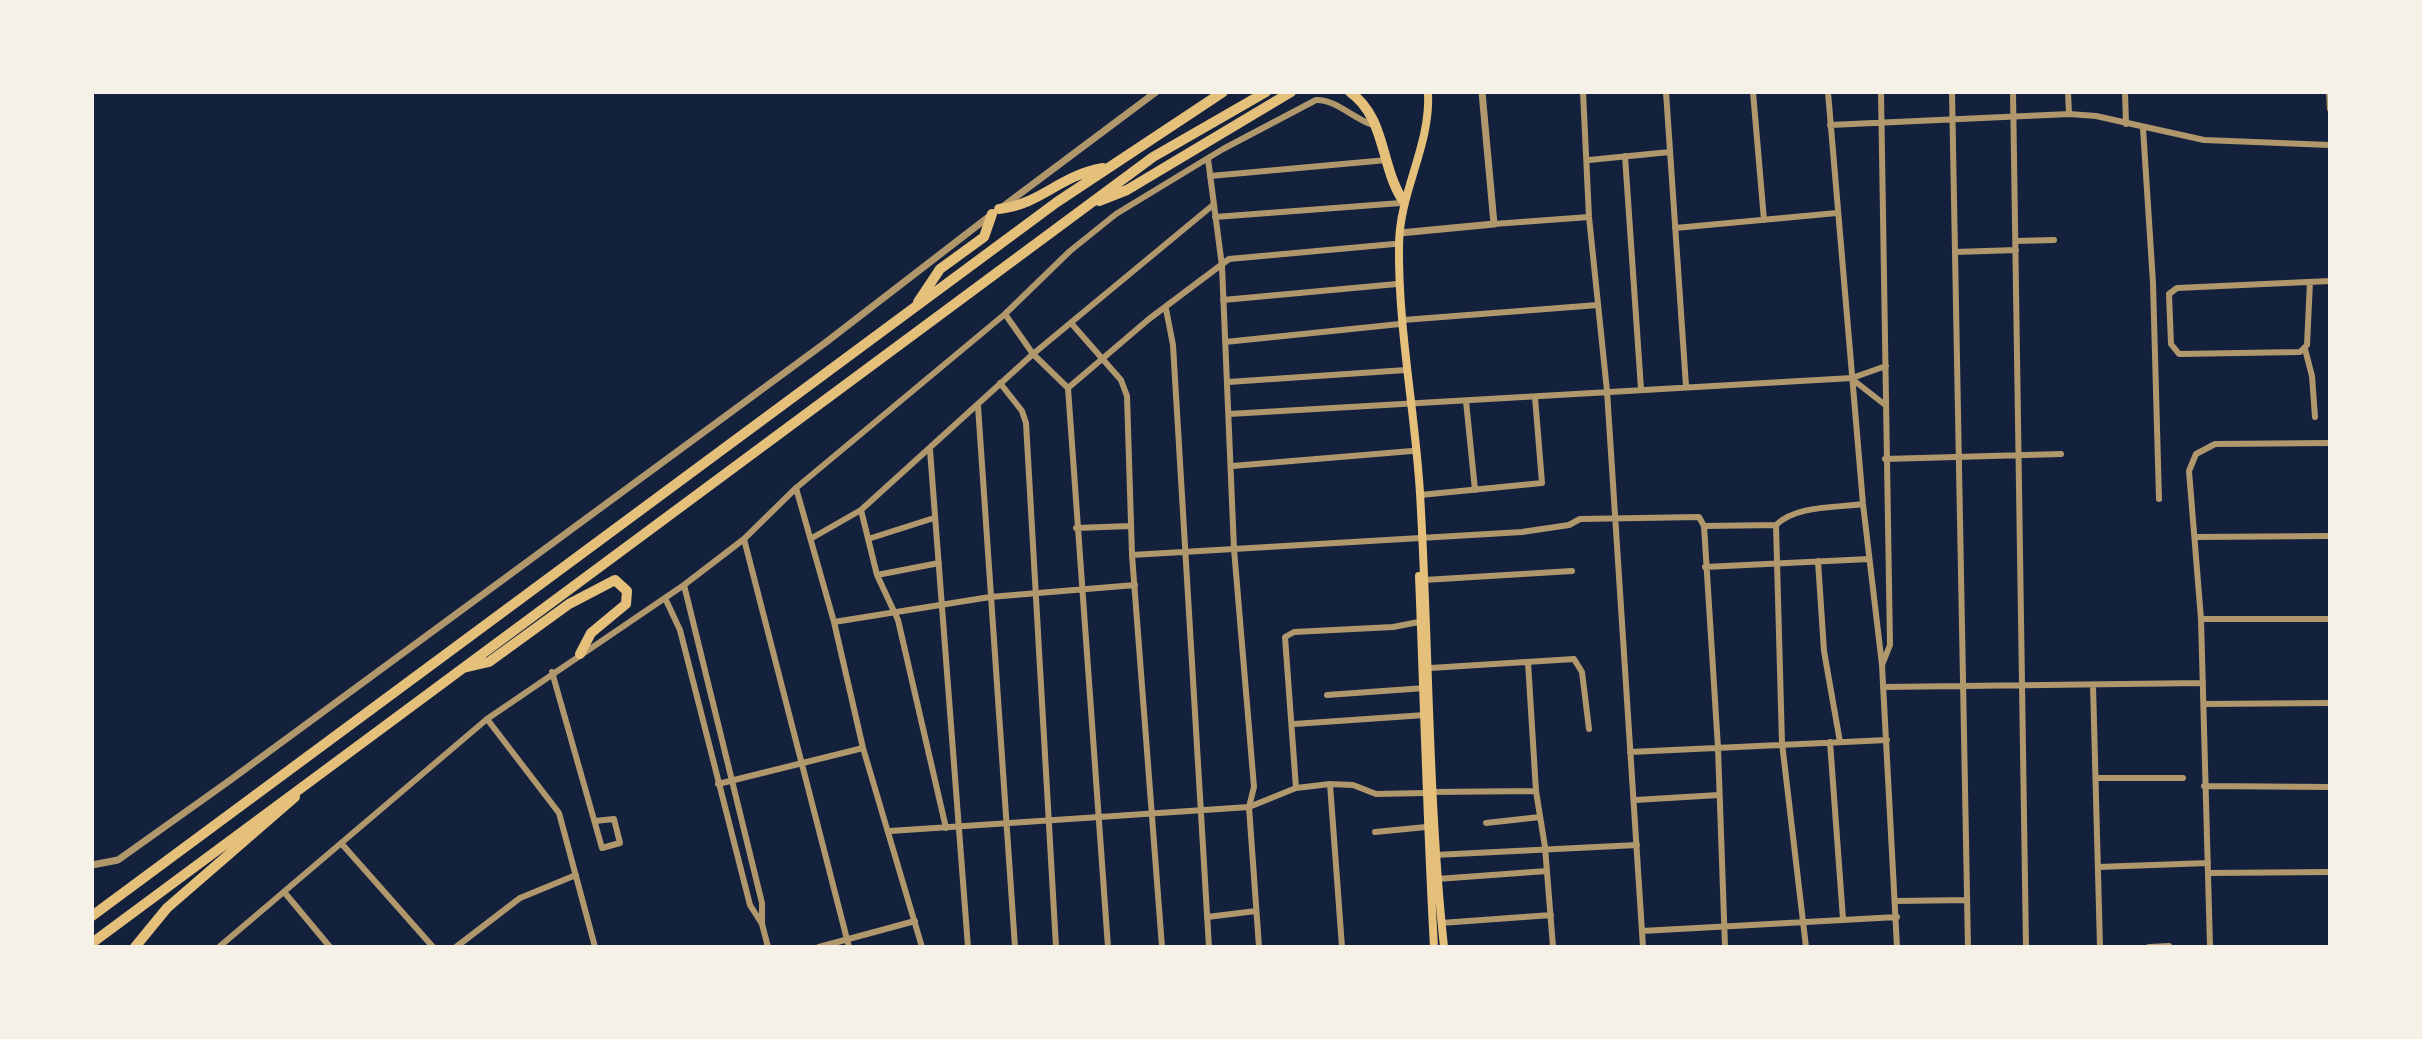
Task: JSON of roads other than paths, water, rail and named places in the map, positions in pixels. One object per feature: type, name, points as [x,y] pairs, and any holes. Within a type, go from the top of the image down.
[{"type":"highway","points":[[92,916],[914,308],[1109,166],[1223,92]]},
{"type":"highway","points":[[92,943],[457,669],[1153,157],[1266,92]]},
{"type":"highway","points":[[1083,208],[1127,190],[1291,92]]},
{"type":"highway","points":[[1350,92],[1370,111],[1402,201]]},
{"type":"highway","points":[[914,308],[940,269],[984,237],[995,212],[1030,202],[1076,173],[1109,166]]},
{"type":"highway","points":[[457,669],[489,662],[569,604],[615,580],[627,591],[626,604],[591,633],[580,654]]},
{"type":"highway","points":[[135,947],[167,908],[277,816],[322,770]]},
{"type":"main road","points":[[1428,92],[1427,134],[1400,233],[1401,322],[1420,495],[1428,792],[1444,947]]},
{"type":"main road","points":[[1429,109],[1402,201],[1394,244],[1430,668],[1426,827],[1434,947]]},
{"type":"street","points":[[92,865],[118,860],[229,781],[825,343],[1156,92]]},
{"type":"street","points":[[1482,92],[1494,224]]},
{"type":"street","points":[[1583,92],[1589,160],[1589,217],[1607,391],[1643,947]]},
{"type":"street","points":[[1666,92],[1686,386]]},
{"type":"street","points":[[1753,92],[1764,220]]},
{"type":"street","points":[[1828,92],[1863,504],[1882,665],[1897,947]]},
{"type":"street","points":[[1881,92],[1890,645],[1882,665]]},
{"type":"street","points":[[1952,92],[1968,947]]},
{"type":"street","points":[[2013,92],[2026,947]]},
{"type":"street","points":[[2068,92],[2069,114]]},
{"type":"street","points":[[2125,92],[2126,124]]},
{"type":"street","points":[[2329,92],[2330,109]]},
{"type":"street","points":[[219,947],[487,719],[684,585],[744,539],[796,488],[1005,314],[1070,251],[1116,214],[1265,125],[1321,99],[1357,120],[1377,126]]},
{"type":"street","points":[[1830,125],[2069,114],[2204,140],[2330,145]]},
{"type":"street","points":[[2143,128],[2153,283],[2159,499]]},
{"type":"street","points":[[1589,160],[1670,152]]},
{"type":"street","points":[[1625,156],[1641,389]]},
{"type":"street","points":[[1208,159],[1222,266],[1234,549],[1254,787],[1249,807],[1259,947]]},
{"type":"street","points":[[1210,176],[1387,160]]},
{"type":"street","points":[[1215,217],[1402,201]]},
{"type":"street","points":[[812,538],[861,510],[1033,354],[1213,205]]},
{"type":"street","points":[[1675,228],[1837,213]]},
{"type":"street","points":[[1400,233],[1589,217]]},
{"type":"street","points":[[2016,241],[2054,240]]},
{"type":"street","points":[[1068,388],[1229,259],[1394,244]]},
{"type":"street","points":[[1955,252],[2016,250]]},
{"type":"street","points":[[2305,349],[2295,352],[2179,354],[2171,344],[2169,294],[2177,288],[2330,281]]},
{"type":"street","points":[[2310,282],[2305,349],[2312,376],[2315,417]]},
{"type":"street","points":[[1223,300],[1397,284]]},
{"type":"street","points":[[1225,342],[1401,322],[1598,305]]},
{"type":"street","points":[[1166,309],[1173,345],[1209,947]]},
{"type":"street","points":[[1005,314],[1033,354],[1068,388],[1108,947]]},
{"type":"street","points":[[1071,323],[1100,360],[1121,380],[1127,396],[1132,555],[1162,947]]},
{"type":"street","points":[[1229,414],[1852,378],[1886,366]]},
{"type":"street","points":[[1228,382],[1406,370]]},
{"type":"street","points":[[1852,378],[1884,404]]},
{"type":"street","points":[[1000,383],[1025,418],[1056,947]]},
{"type":"street","points":[[1420,495],[1543,482],[1535,397]]},
{"type":"street","points":[[1466,401],[1475,490]]},
{"type":"street","points":[[978,406],[1015,947]]},
{"type":"street","points":[[2210,947],[2201,619],[2189,471],[2191,461],[2204,447],[2330,443]]},
{"type":"street","points":[[930,450],[968,947]]},
{"type":"street","points":[[1232,466],[1412,451]]},
{"type":"street","points":[[1885,459],[2061,454]]},
{"type":"street","points":[[796,488],[834,622],[863,748],[922,947]]},
{"type":"street","points":[[1806,947],[1782,743],[1776,525],[1784,516],[1863,504]]},
{"type":"street","points":[[861,510],[877,575],[893,615],[898,620],[946,828]]},
{"type":"street","points":[[1132,555],[1522,532],[1569,525],[1580,519],[1699,517],[1704,526],[1718,748],[1725,947]]},
{"type":"street","points":[[868,539],[934,518]]},
{"type":"street","points":[[1704,526],[1776,525]]},
{"type":"street","points":[[1076,528],[1131,526]]},
{"type":"street","points":[[2196,537],[2330,536]]},
{"type":"street","points":[[744,539],[848,943]]},
{"type":"street","points":[[1705,567],[1869,559]]},
{"type":"street","points":[[1818,561],[1824,651],[1840,742]]},
{"type":"street","points":[[877,575],[939,563]]},
{"type":"street","points":[[1424,580],[1572,571]]},
{"type":"street","points":[[684,585],[729,781],[762,903],[762,924],[768,947]]},
{"type":"street","points":[[834,622],[893,615],[990,597],[1081,592],[1135,585]]},
{"type":"street","points":[[665,598],[680,630],[750,905],[762,924]]},
{"type":"street","points":[[2201,619],[2330,619]]},
{"type":"street","points":[[1296,788],[1294,724],[1285,637],[1294,632],[1393,627],[1424,621]]},
{"type":"street","points":[[1430,668],[1574,659],[1582,672],[1589,729]]},
{"type":"street","points":[[1528,662],[1536,791],[1545,847],[1553,947]]},
{"type":"street","points":[[552,672],[603,849],[620,843],[614,819],[595,821]]},
{"type":"street","points":[[1883,687],[2203,683]]},
{"type":"street","points":[[2093,685],[2100,947]]},
{"type":"street","points":[[1327,695],[1425,688]]},
{"type":"street","points":[[2204,704],[2330,703]]},
{"type":"street","points":[[1294,724],[1425,715]]},
{"type":"street","points":[[487,719],[559,813],[595,947]]},
{"type":"street","points":[[1630,752],[1887,740]]},
{"type":"street","points":[[1830,742],[1843,919]]},
{"type":"street","points":[[718,784],[863,748]]},
{"type":"street","points":[[2096,778],[2183,778]]},
{"type":"street","points":[[890,831],[1249,807],[1296,788],[1330,784],[1353,785],[1385,794],[1536,791]]},
{"type":"street","points":[[1330,784],[1342,947]]},
{"type":"street","points":[[2204,786],[2330,787]]},
{"type":"street","points":[[1635,800],[1719,795]]},
{"type":"street","points":[[1486,823],[1540,817]]},
{"type":"street","points":[[1375,832],[1426,827]]},
{"type":"street","points":[[341,843],[433,947]]},
{"type":"street","points":[[1435,855],[1545,847],[1637,845]]},
{"type":"street","points":[[2098,867],[2208,863]]},
{"type":"street","points":[[1437,879],[1547,871]]},
{"type":"street","points":[[2208,873],[2330,872]]},
{"type":"street","points":[[456,947],[520,898],[576,875]]},
{"type":"street","points":[[285,893],[330,947]]},
{"type":"street","points":[[1896,901],[1967,900]]},
{"type":"street","points":[[1207,917],[1256,911]]},
{"type":"street","points":[[1441,923],[1551,915]]},
{"type":"street","points":[[1642,931],[1897,917]]},
{"type":"street","points":[[819,947],[848,943],[915,921]]},
{"type":"street","points":[[2149,947],[2169,946]]}]
